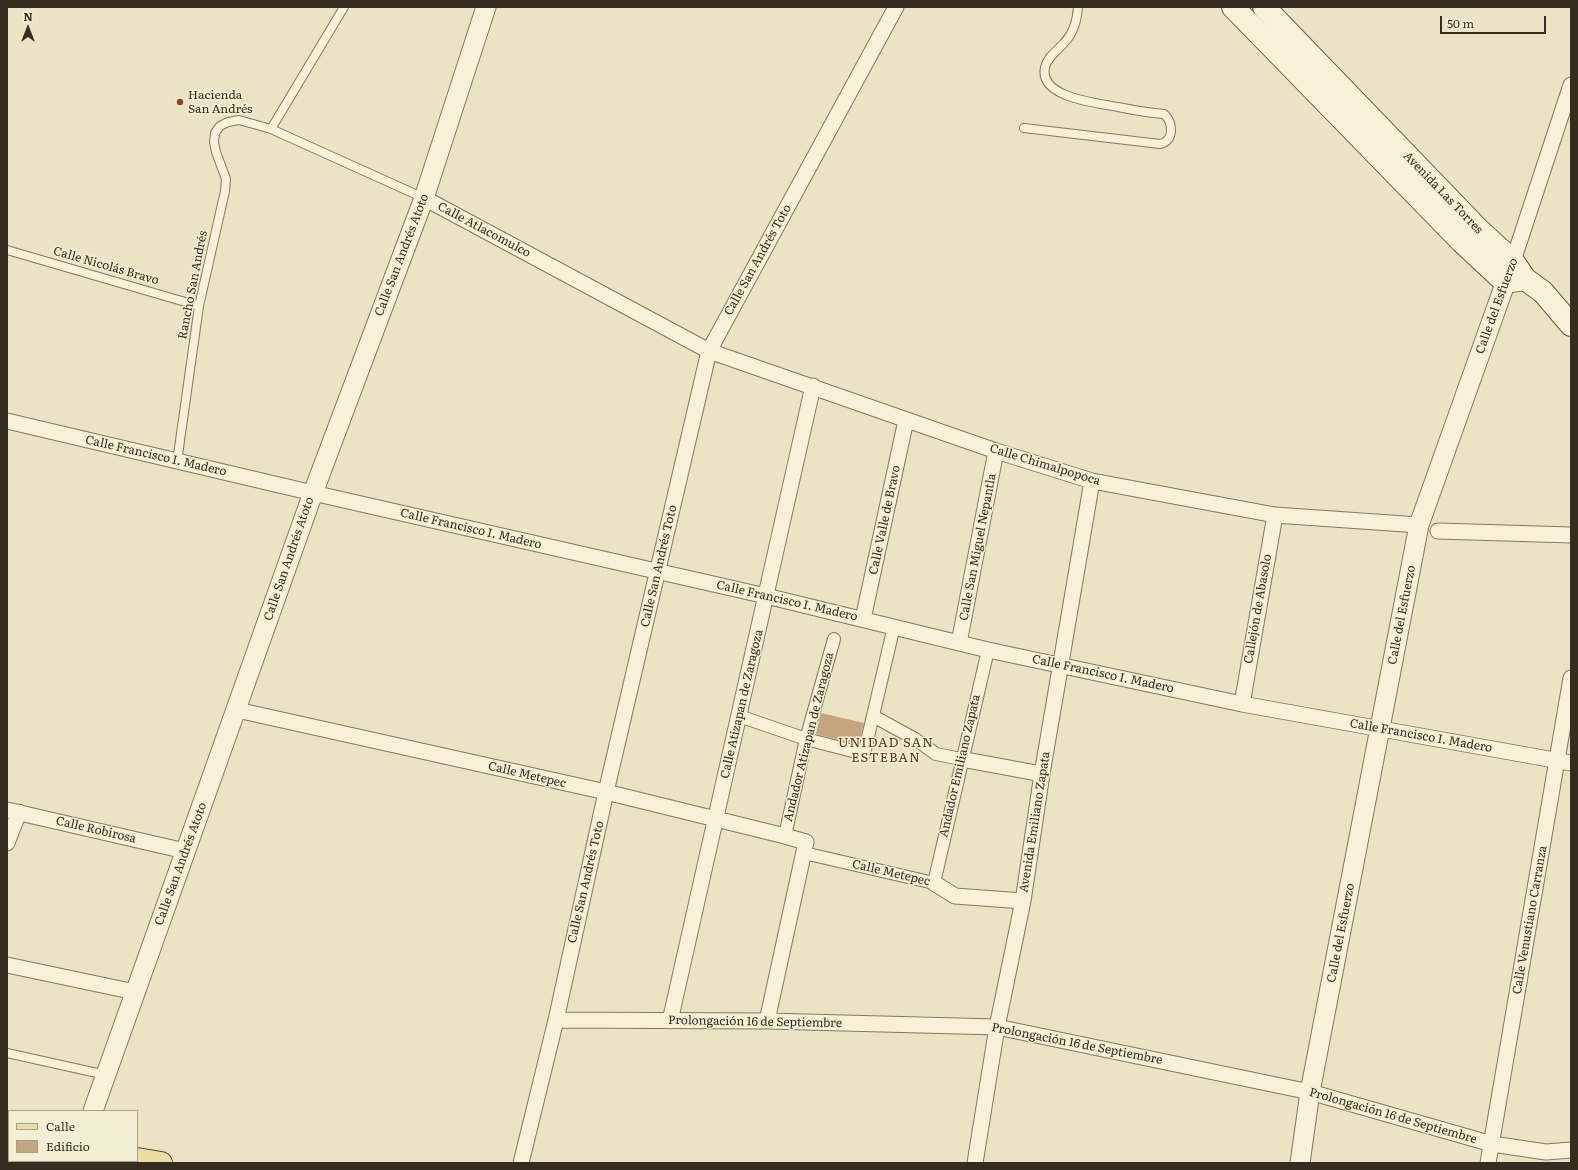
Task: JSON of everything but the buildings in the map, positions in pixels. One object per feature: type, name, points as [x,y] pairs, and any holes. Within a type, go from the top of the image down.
[{"type":"main road","name":"Avenida Las Torres","points":[[1234,7],[1296,72],[1353,115]]},
{"type":"main road","name":"Avenida Las Torres","points":[[1264,7],[1312,57],[1353,115],[1462,242],[1514,274]]},
{"type":"main road","points":[[1514,274],[1543,292],[1571,325]]},
{"type":"main road","points":[[138,1159],[162,1163]]},
{"type":"street","name":"Calle San Andrés Atoto","points":[[93,1110],[313,493],[424,198],[486,7]]},
{"type":"street","name":"Calle San Andrés Toto","points":[[521,1163],[556,1020],[606,792],[709,351],[896,7]]},
{"type":"street","points":[[1296,72],[1312,57]]},
{"type":"street","name":"Calle del Esfuerzo","points":[[1300,1163],[1310,1092],[1419,525],[1514,274],[1571,85]]},
{"type":"street","name":"Calle Atlacomulco","points":[[424,198],[709,351]]},
{"type":"street","name":"Calle Chimalpopoca","points":[[709,351],[996,451],[1092,481],[1275,515],[1419,525]]},
{"type":"street","name":"Calle Atizapan de Zaragoza","points":[[670,1021],[813,386]]},
{"type":"street","name":"Calle Valle de Bravo","points":[[863,619],[906,420]]},
{"type":"street","name":"Calle Francisco I. Madero","points":[[7,421],[177,462],[766,596],[988,650],[1061,666],[1242,704],[1564,762]]},
{"type":"street","name":"Calle San Miguel Nepantla","points":[[959,643],[996,451]]},
{"type":"street","name":"Avenida Emiliano Zapata","points":[[975,1163],[996,1027],[1022,902],[1042,774],[1092,481]]},
{"type":"street","name":"Callejón de Abasolo","points":[[1242,704],[1275,515]]},
{"type":"street","points":[[1438,531],[1571,535]]},
{"type":"street","points":[[739,716],[806,739],[864,754],[894,626]]},
{"type":"street","name":"Andador Atizapan de Zaragoza","points":[[785,836],[806,739],[834,639]]},
{"type":"street","name":"Andador Emiliano Zapata","points":[[934,883],[961,759],[988,650]]},
{"type":"street","name":"Calle Venustiano Carranza","points":[[1488,1163],[1564,762],[1571,678]]},
{"type":"street","name":"Calle Metepec","points":[[237,710],[606,792],[785,836],[806,842],[804,853],[934,883],[955,896],[1022,902]]},
{"type":"street","points":[[873,716],[915,739],[936,754],[1042,774]]},
{"type":"street","points":[[7,842],[13,811]]},
{"type":"street","name":"Calle Robirosa","points":[[13,811],[186,851]]},
{"type":"street","points":[[767,1021],[804,853]]},
{"type":"street","points":[[7,965],[135,992]]},
{"type":"street","name":"Prolongación 16 de Septiembre","points":[[556,1020],[767,1021],[996,1027],[1310,1092],[1492,1144],[1546,1152],[1571,1150]]},
{"type":"street","points":[[1530,1150],[1533,1158],[1539,1163]]},
{"type":"lane","points":[[271,129],[344,7]]},
{"type":"lane","points":[[1024,128],[1160,144],[1164,143],[1170,138],[1171,128],[1169,120],[1164,114],[1079,100],[1060,92],[1049,85],[1045,76],[1045,67],[1049,58],[1065,42],[1076,25],[1078,7]]},
{"type":"lane","name":"Calle Atlacomulco","points":[[228,122],[239,120],[271,129],[424,198]]},
{"type":"lane","name":"Rancho San Andrés","points":[[177,462],[199,306],[225,191],[226,179],[214,142],[216,133],[220,126],[228,122]]},
{"type":"lane","name":"Calle Nicolás Bravo","points":[[7,250],[199,306]]},
{"type":"lane","points":[[7,1053],[106,1075]]},
{"type":"place","name":"Hacienda San Andrés","points":[[180,102]]},
{"type":"district","name":"UNIDAD SAN ESTEBAN","points":[[886,750]]}]
